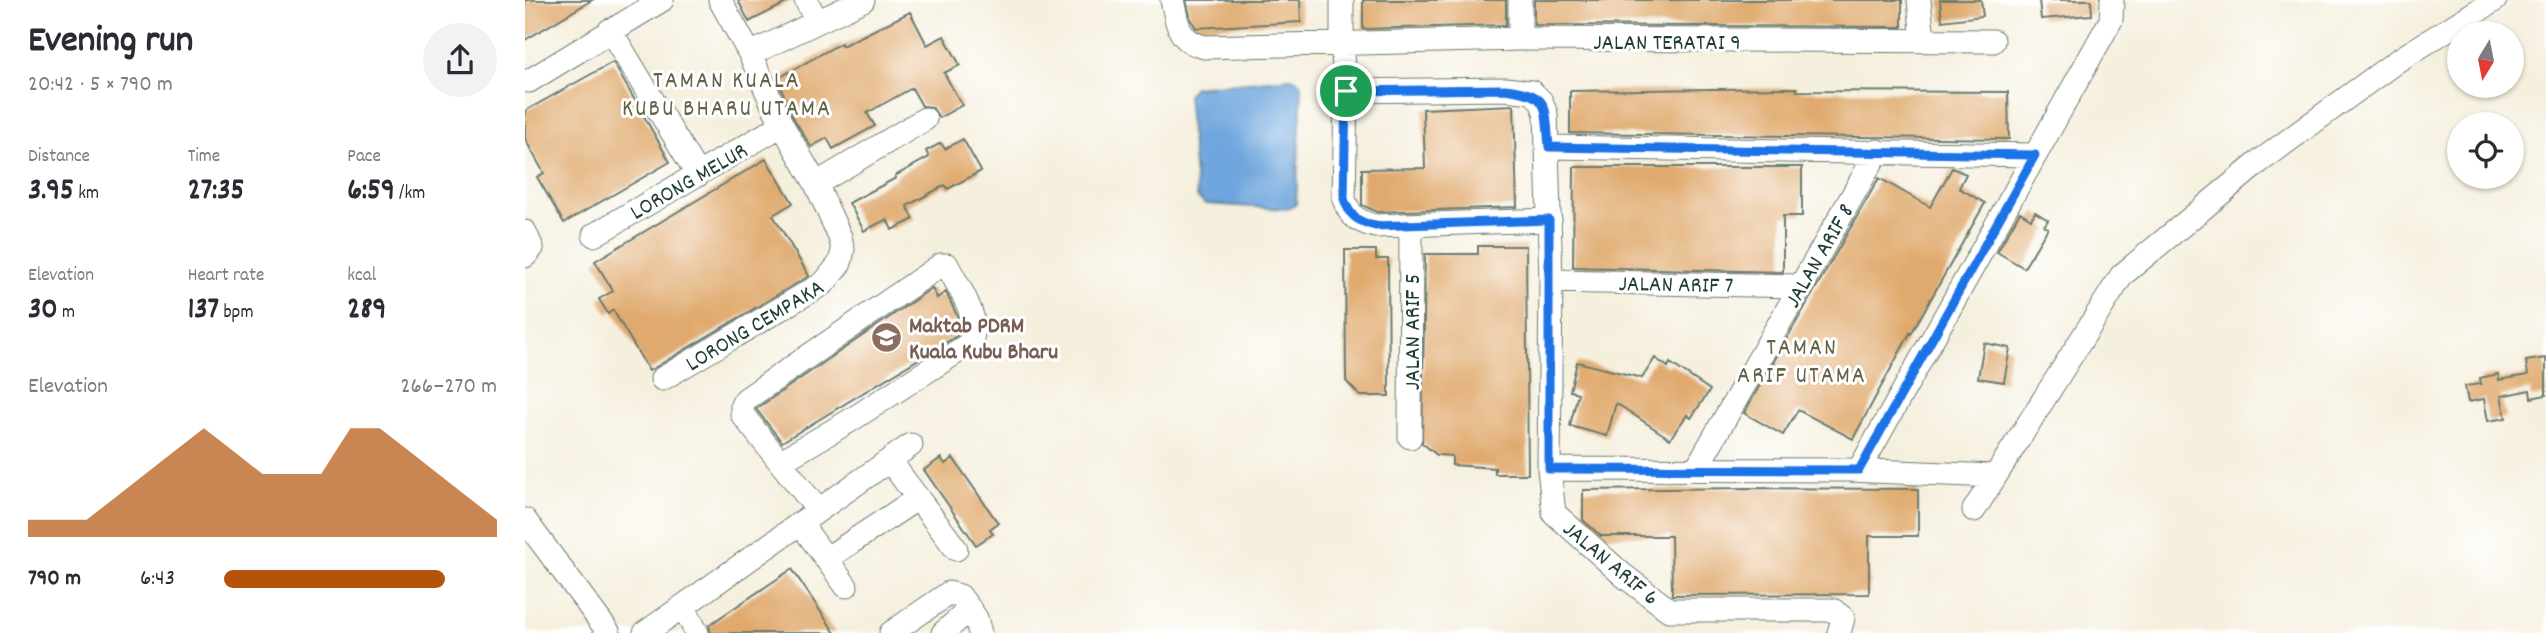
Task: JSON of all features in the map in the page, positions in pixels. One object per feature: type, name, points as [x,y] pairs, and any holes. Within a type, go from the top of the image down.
[{"type":"street","points":[[529,81],[662,0]]},
{"type":"street","points":[[720,0],[750,54],[782,125],[816,184],[925,118]]},
{"type":"street","points":[[806,0],[817,22]]},
{"type":"street","points":[[750,54],[863,0]]},
{"type":"street","name":"JALAN TERATAI 9","points":[[1173,0],[1184,37],[1192,44],[1205,47],[1520,39],[1993,41]]},
{"type":"street","points":[[1342,0],[1346,91],[1344,199],[1349,214],[1360,222],[1375,226],[1549,220]]},
{"type":"street","points":[[1520,0],[1520,39]]},
{"type":"street","points":[[1919,0],[1923,41]]},
{"type":"street","points":[[1859,470],[2111,20],[2112,0]]},
{"type":"street","points":[[1974,510],[2122,275],[2259,162],[2397,61],[2495,0]]},
{"type":"street","points":[[610,30],[698,175]]},
{"type":"street","name":"JALAN ARIF 6","points":[[1346,91],[1505,89],[1532,92],[1541,101],[1546,114],[1549,147],[1549,469],[1554,513],[1623,575],[1669,610],[1833,610],[1843,618],[1839,633]]},
{"type":"street","name":"LORONG MELUR","points":[[594,235],[782,125]]},
{"type":"street","points":[[1549,147],[2035,155]]},
{"type":"street","name":"JALAN ARIF 8","points":[[1696,469],[1878,151]]},
{"type":"street","name":"LORONG CEMPAKA","points":[[662,379],[824,283],[840,263],[843,250],[840,237],[816,184]]},
{"type":"street","name":"JALAN ARIF 5","points":[[1410,437],[1411,226]]},
{"type":"street","points":[[525,232],[532,248],[525,256]]},
{"type":"street","points":[[780,462],[969,344],[975,335],[975,321],[947,265],[930,270],[745,399],[742,405],[742,414],[780,462],[809,517],[826,559],[846,586]]},
{"type":"street","name":"JALAN ARIF 7","points":[[1551,281],[1801,286]]},
{"type":"street","points":[[645,633],[911,445]]},
{"type":"street","points":[[890,461],[956,549]]},
{"type":"street","points":[[1549,469],[1859,470],[1995,476]]},
{"type":"street","points":[[826,559],[918,498]]},
{"type":"street","points":[[525,520],[608,633]]},
{"type":"street","points":[[891,633],[949,593],[960,596],[970,609],[980,633]]},
{"type":"street","points":[[683,606],[697,633]]},
{"type":"street","points":[[943,633],[970,609]]},
{"type":"water","points":[[1292,78],[1302,87],[1296,204],[1288,209],[1205,204],[1197,197],[1187,95],[1194,87]]},
{"type":"building","points":[[525,0],[592,0],[525,40]]},
{"type":"building","points":[[738,0],[792,0],[749,22]]},
{"type":"building","points":[[1186,0],[1300,0],[1301,22],[1196,28]]},
{"type":"building","points":[[1363,0],[1506,0],[1506,25],[1363,29]]},
{"type":"building","points":[[1534,0],[1902,0],[1902,27],[1534,25]]},
{"type":"building","points":[[1940,0],[1981,0],[1983,16],[1942,21]]},
{"type":"building","points":[[2039,0],[2091,0],[2092,15],[2041,19]]},
{"type":"building","points":[[910,12],[927,45],[944,36],[960,65],[944,73],[962,105],[939,118],[932,107],[922,106],[912,88],[867,113],[875,126],[833,149],[827,138],[811,147],[794,119],[777,79],[841,43],[842,46]]},
{"type":"building","points":[[613,62],[670,162],[564,223],[537,177],[544,173],[525,139],[525,111]]},
{"type":"building","points":[[1797,88],[1797,91],[2008,92],[2009,139],[1570,133],[1570,91]]},
{"type":"building","points":[[1514,105],[1517,207],[1377,212],[1362,205],[1362,169],[1425,168],[1423,109]]},
{"type":"building","points":[[963,139],[981,171],[948,189],[945,185],[907,206],[914,219],[892,230],[887,219],[864,231],[849,203],[929,157],[926,151],[941,143],[945,149]]},
{"type":"building","points":[[766,159],[793,203],[773,215],[809,276],[649,371],[613,310],[608,314],[599,299],[613,291],[595,261]]},
{"type":"building","points":[[1574,167],[1802,167],[1802,216],[1783,216],[1783,272],[1573,267]]},
{"type":"building","points":[[1952,168],[1966,174],[1959,188],[1985,203],[1853,439],[1798,410],[1783,435],[1744,413],[1879,178],[1930,207]]},
{"type":"building","points":[[2020,212],[2031,219],[2035,212],[2048,220],[2044,226],[2048,228],[2024,268],[1997,252]]},
{"type":"building","points":[[1478,246],[1526,246],[1528,474],[1495,474],[1495,468],[1452,465],[1452,456],[1437,455],[1422,443],[1425,254],[1478,254]]},
{"type":"building","points":[[1345,250],[1376,250],[1376,259],[1388,259],[1389,396],[1360,396],[1346,381]]},
{"type":"building","points":[[932,288],[937,298],[946,292],[958,318],[953,323],[958,335],[782,442],[756,409]]},
{"type":"building","points":[[1984,343],[2010,348],[2004,382],[1978,378]]},
{"type":"building","points":[[1655,358],[1668,367],[1670,363],[1710,390],[1691,418],[1687,415],[1670,439],[1616,403],[1607,436],[1570,426],[1578,393],[1570,391],[1577,362],[1642,378]]},
{"type":"building","points":[[2546,358],[2546,395],[2531,398],[2530,390],[2501,396],[2506,418],[2488,421],[2484,399],[2468,402],[2465,386],[2481,384],[2480,378],[2498,374],[2499,380],[2528,375],[2526,361]]},
{"type":"building","points":[[941,458],[945,464],[953,458],[998,523],[990,529],[993,534],[976,545],[924,470]]},
{"type":"building","points":[[1918,489],[1918,536],[1869,536],[1869,594],[1672,595],[1671,536],[1601,536],[1583,520],[1583,490]]},
{"type":"building","points":[[792,569],[835,633],[711,633],[709,625]]},
{"type":"place","name":"Maktab PDRM Kuala Kubu Bharu","points":[[886,337]]},
{"type":"district","name":"TAMAN KUALA KUBU BHARU UTAMA","points":[[727,93]]},
{"type":"district","name":"TAMAN ARIF UTAMA","points":[[1802,360]]},
{"type":"route","points":[[1505,89],[1532,92],[1541,101],[1546,114],[1549,147],[2035,155],[1859,470],[1549,469],[1549,220],[1411,226],[1375,226],[1360,222],[1349,214],[1344,199],[1346,91],[1505,89]]}]
